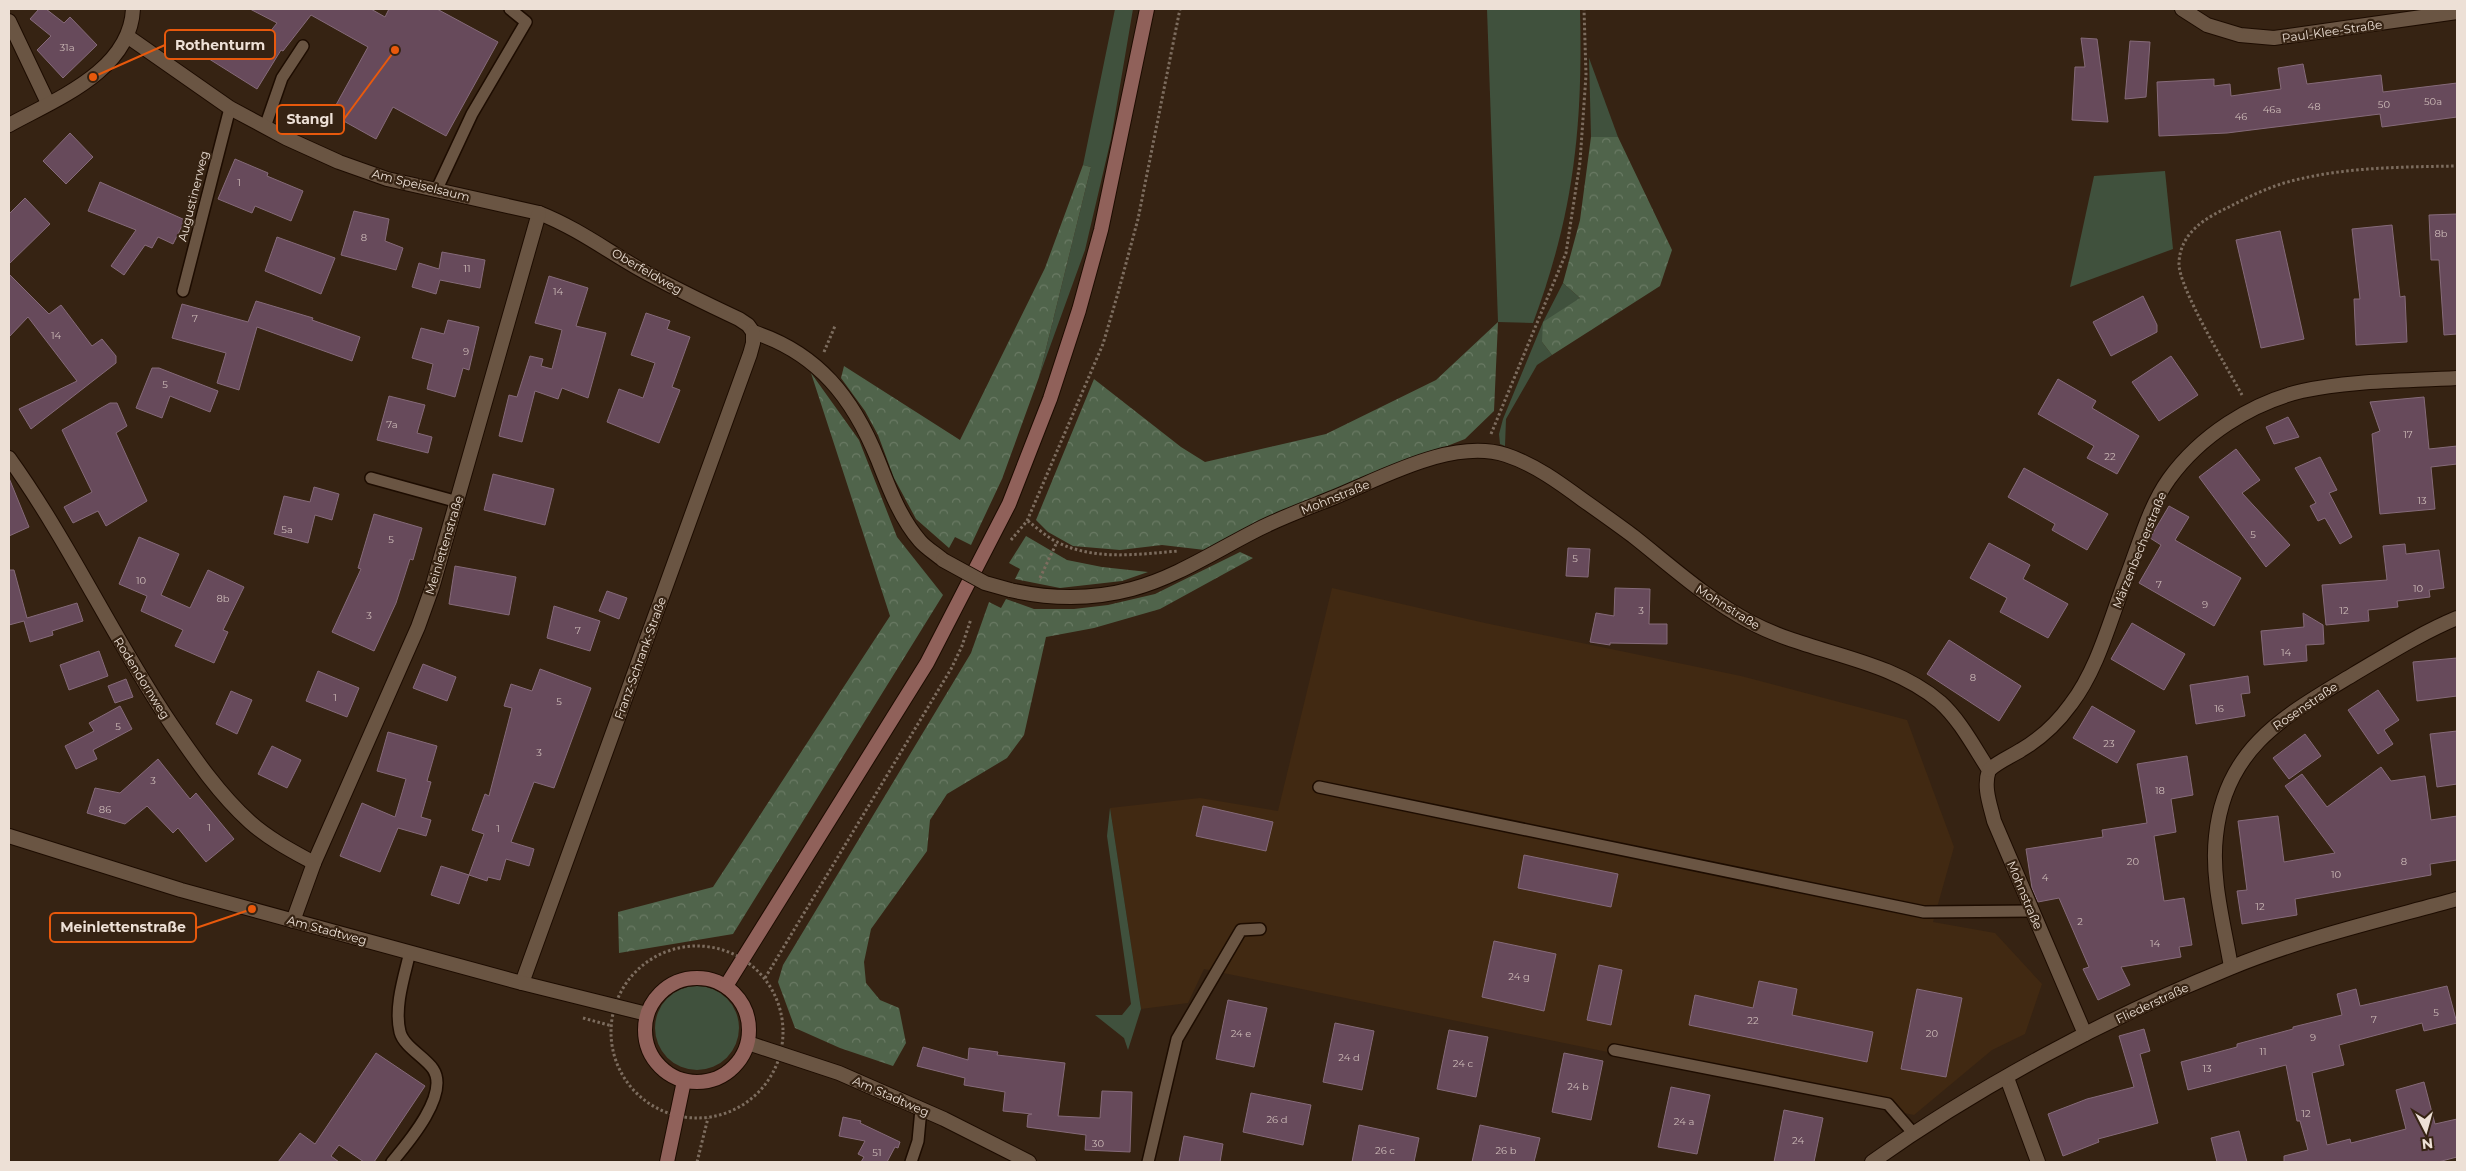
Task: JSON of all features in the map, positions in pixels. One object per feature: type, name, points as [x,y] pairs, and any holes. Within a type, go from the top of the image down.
[{"type":"main road","points":[[726,986],[927,663],[1010,504],[1050,399],[1079,310],[1101,230],[1147,9]]},
{"type":"main road","points":[[707,979],[726,986],[739,998],[746,1010],[750,1026],[748,1043],[740,1060],[727,1073],[707,1082],[684,1081],[666,1072],[652,1057],[645,1035],[647,1014],[659,994],[678,981],[707,979]]},
{"type":"main road","points":[[666,1162],[684,1081]]},
{"type":"street","points":[[9,125],[93,77],[113,57],[127,36],[133,9]]},
{"type":"street","name":"Paul-Klee-Straße","points":[[2182,9],[2207,25],[2240,35],[2274,38],[2311,35],[2457,12]]},
{"type":"street","points":[[9,21],[48,103]]},
{"type":"street","name":"Am Speiselsaum","points":[[127,36],[230,108],[339,162],[387,179],[539,213]]},
{"type":"street","name":"Oberfeldweg","points":[[539,213],[582,232],[641,270],[739,319],[748,325],[753,332],[795,350],[818,366],[848,402],[864,430],[904,518],[920,542],[943,560]]},
{"type":"street","name":"Meinlettenstraße","points":[[293,921],[314,863],[418,627],[446,546],[539,213]]},
{"type":"street","name":"Franz-Schrank-Straße","points":[[522,983],[746,363],[753,343],[753,332]]},
{"type":"street","name":"Märzenbecherstraße","points":[[1989,770],[1997,763],[2038,739],[2071,704],[2092,670],[2154,508],[2168,480],[2188,456],[2210,437],[2250,411],[2277,398],[2304,391],[2344,385],[2457,378]]},
{"type":"street","name":"Mohnstraße","points":[[943,560],[985,582],[1032,595],[1059,598],[1100,595],[1133,589],[1168,576],[1257,529],[1412,465],[1458,453],[1484,450],[1526,463],[1564,486],[1631,535],[1702,593],[1749,622],[1806,646],[1869,665],[1903,679],[1941,703],[1956,721],[1989,770],[1986,779],[1986,789],[1994,821],[2085,1034]]},
{"type":"street","name":"Rodendornweg","points":[[9,458],[46,514],[158,705],[211,780],[250,822],[270,837],[314,863]]},
{"type":"street","name":"Rosenstraße","points":[[2231,967],[2217,888],[2216,835],[2230,785],[2244,758],[2265,733],[2289,713],[2410,640],[2457,618]]},
{"type":"street","name":"Am Stadtweg","points":[[9,836],[181,890],[522,983],[647,1014]]},
{"type":"street","name":"Fliederstraße","points":[[1872,1162],[1914,1134],[2007,1078],[2085,1034],[2231,967],[2345,930],[2457,899]]},
{"type":"street","name":"Am Stadtweg","points":[[748,1043],[838,1073],[921,1109],[1030,1162]]},
{"type":"street","points":[[2007,1078],[2038,1162]]},
{"type":"lane","points":[[436,191],[472,114],[526,22],[510,9]]},
{"type":"lane","points":[[265,127],[282,78],[302,46]]},
{"type":"lane","name":"Augustinerweg","points":[[183,291],[230,108]]},
{"type":"lane","points":[[371,478],[458,502]]},
{"type":"lane","points":[[1320,787],[1924,912],[2031,911]]},
{"type":"lane","points":[[1148,1162],[1177,1039],[1241,930],[1260,929]]},
{"type":"lane","points":[[392,1162],[424,1120],[438,1089],[434,1069],[400,1033],[399,1009],[410,952]]},
{"type":"lane","points":[[1614,1050],[1888,1104],[1914,1134]]},
{"type":"lane","points":[[911,1162],[918,1141],[921,1109]]},
{"type":"path","points":[[1484,450],[1566,253],[1580,162],[1586,75],[1584,9]]},
{"type":"path","points":[[2250,411],[2184,286],[2179,263],[2184,243],[2193,229],[2213,214],[2283,183],[2319,175],[2348,172],[2457,166]]},
{"type":"path","points":[[818,366],[835,326]]},
{"type":"path","points":[[1028,521],[1057,542],[1079,551],[1104,555],[1183,550],[1196,561]]},
{"type":"path","points":[[1032,595],[1057,542]]},
{"type":"path","points":[[697,1162],[708,1118],[676,1116],[657,1109],[638,1095],[623,1076],[614,1055],[611,1032],[615,1006],[622,990],[636,971],[655,958],[676,948],[699,946],[715,948],[744,959],[765,978]]},
{"type":"shaded area","points":[[1332,588],[1485,623],[1741,676],[1907,720],[1954,847],[1933,922],[1995,933],[2042,984],[2025,1034],[1992,1050],[1914,1115],[1204,969],[1188,1003],[1141,1009],[1110,808],[1200,798],[1278,811]]},
{"type":"green space","points":[[1115,9],[1133,9],[1111,139],[1085,250],[1039,377],[1091,167],[1083,165]]},
{"type":"green space","points":[[1487,9],[1580,9],[1580,92],[1573,168],[1558,244],[1533,323],[1498,322]]},
{"type":"green space","points":[[1589,58],[1618,137],[1591,137]]},
{"type":"green space","points":[[1591,137],[1618,137],[1672,250],[1660,286],[1552,355],[1542,342],[1543,322],[1580,298],[1563,283],[1580,220]]},
{"type":"green space","points":[[1083,165],[1091,167],[1039,377],[1002,479],[971,545],[955,537],[949,548],[916,519],[894,478],[878,435],[865,411],[841,378],[844,366],[960,440],[1045,268]]},
{"type":"green space","points":[[2165,171],[2173,249],[2070,287],[2094,176]]},
{"type":"green space","points":[[1563,283],[1580,298],[1542,342],[1552,355],[1537,365],[1506,419],[1505,446],[1500,444],[1499,434],[1503,419],[1543,322]]},
{"type":"green space","points":[[1498,322],[1494,411],[1465,439],[1287,509],[1205,550],[1162,545],[1120,550],[1073,546],[1048,532],[1036,520],[1094,379],[1181,447],[1205,462],[1326,434],[1436,380]]},
{"type":"green space","points":[[811,373],[859,440],[897,537],[943,595],[733,934],[619,953],[618,912],[713,887],[890,616]]},
{"type":"green space","points":[[1026,536],[1067,560],[1102,567],[1148,572],[1122,581],[1060,588],[1015,579],[1020,569],[1009,563]]},
{"type":"green space","points":[[1240,552],[1253,558],[1160,609],[1094,628],[1046,637],[1024,735],[1007,758],[947,794],[930,820],[927,851],[871,929],[864,962],[866,983],[880,1000],[899,1008],[906,1043],[893,1066],[840,1048],[795,1028],[778,982],[783,965],[971,653],[989,602],[1001,608],[1006,599],[1034,609],[1074,609],[1108,605],[1155,594]]},
{"type":"green space","points":[[1110,808],[1141,1009],[1128,1050],[1124,1038],[1095,1015],[1122,1015],[1131,1004],[1107,836]]},
{"type":"green space","points":[[697,986],[720,993],[732,1005],[739,1028],[732,1051],[720,1063],[697,1070],[674,1063],[662,1051],[655,1028],[662,1005],[674,993]]},
{"type":"building","points":[[39,9],[46,9],[64,23],[70,17],[97,45],[63,78],[37,50],[51,36],[30,19]]},
{"type":"building","points":[[250,9],[371,9],[385,17],[389,9],[437,9],[498,42],[446,136],[393,107],[376,139],[331,114],[368,47],[311,15],[283,51],[281,50],[257,89],[206,57],[221,33],[253,53],[277,23]]},
{"type":"building","points":[[2081,38],[2097,39],[2108,122],[2072,120],[2075,67],[2085,67]]},
{"type":"building","points":[[2130,41],[2150,42],[2146,97],[2125,99]]},
{"type":"building","points":[[2303,64],[2307,84],[2381,75],[2383,92],[2457,83],[2457,117],[2382,127],[2380,114],[2227,133],[2159,136],[2157,82],[2214,79],[2214,86],[2230,84],[2231,96],[2281,89],[2278,68]]},
{"type":"building","points":[[70,133],[93,157],[66,184],[43,161]]},
{"type":"building","points":[[235,159],[268,173],[267,176],[303,191],[291,221],[255,206],[252,213],[218,199]]},
{"type":"building","points":[[100,182],[185,220],[173,244],[158,237],[152,248],[145,245],[124,275],[111,266],[136,230],[88,211]]},
{"type":"building","points":[[25,198],[50,224],[9,264],[9,214]]},
{"type":"building","points":[[354,211],[389,219],[385,241],[403,248],[396,270],[341,255]]},
{"type":"building","points":[[2457,214],[2457,334],[2444,335],[2439,260],[2431,260],[2429,215]]},
{"type":"building","points":[[2392,225],[2400,297],[2405,296],[2407,342],[2356,345],[2354,299],[2360,299],[2352,229]]},
{"type":"building","points":[[2280,231],[2304,339],[2261,348],[2236,240]]},
{"type":"building","points":[[277,237],[335,258],[321,294],[265,271]]},
{"type":"building","points":[[442,252],[485,260],[480,288],[440,280],[436,294],[412,287],[419,263],[439,269]]},
{"type":"building","points":[[9,274],[49,314],[61,305],[92,346],[102,339],[116,356],[116,363],[31,429],[19,409],[77,381],[28,317],[9,337]]},
{"type":"building","points":[[549,276],[588,288],[576,326],[606,333],[588,398],[562,388],[558,399],[535,391],[522,442],[499,436],[509,395],[517,397],[530,356],[543,359],[541,366],[552,369],[562,330],[535,323]]},
{"type":"building","points":[[2143,296],[2157,325],[2157,332],[2111,356],[2093,322]]},
{"type":"building","points":[[256,301],[313,318],[312,320],[360,337],[352,361],[257,327],[239,390],[217,383],[226,353],[172,338],[182,304],[248,322]]},
{"type":"building","points":[[646,313],[670,321],[667,329],[690,337],[672,387],[680,390],[659,443],[607,422],[619,389],[643,398],[655,363],[631,355]]},
{"type":"building","points":[[448,320],[479,327],[469,370],[463,368],[455,397],[427,389],[433,364],[412,358],[421,328],[444,334]]},
{"type":"building","points":[[2171,356],[2198,395],[2159,421],[2132,382]]},
{"type":"building","points":[[152,368],[159,368],[218,391],[210,412],[170,396],[162,418],[136,408]]},
{"type":"building","points":[[2058,379],[2096,401],[2092,408],[2139,436],[2117,474],[2087,458],[2094,446],[2038,414]]},
{"type":"building","points":[[389,396],[425,405],[417,433],[432,437],[428,453],[377,440]]},
{"type":"building","points":[[2424,397],[2429,449],[2457,446],[2457,464],[2431,467],[2435,509],[2380,514],[2372,434],[2380,431],[2370,402]]},
{"type":"building","points":[[110,403],[117,403],[127,426],[116,433],[147,501],[106,526],[98,511],[73,523],[64,507],[92,492],[62,430]]},
{"type":"building","points":[[2288,417],[2299,437],[2274,444],[2266,427]]},
{"type":"building","points":[[2236,449],[2260,480],[2242,493],[2290,545],[2266,567],[2199,477]]},
{"type":"building","points":[[2320,457],[2337,490],[2329,493],[2352,537],[2340,544],[2325,518],[2318,521],[2310,506],[2316,503],[2295,468]]},
{"type":"building","points":[[2024,468],[2108,514],[2087,550],[2052,530],[2055,524],[2008,497]]},
{"type":"building","points":[[493,474],[554,489],[545,525],[484,510]]},
{"type":"building","points":[[9,478],[29,527],[9,536]]},
{"type":"building","points":[[314,487],[339,494],[332,520],[315,515],[308,543],[274,534],[284,496],[310,502]]},
{"type":"building","points":[[2169,506],[2189,517],[2175,540],[2241,578],[2214,626],[2139,583],[2161,545],[2150,538]]},
{"type":"building","points":[[374,514],[422,528],[413,560],[410,559],[396,603],[374,651],[332,632],[361,569],[358,568]]},
{"type":"building","points":[[139,537],[179,554],[161,595],[190,608],[208,570],[244,587],[223,630],[228,632],[214,663],[175,646],[183,630],[141,611],[147,596],[119,584]]},
{"type":"building","points":[[1989,543],[2030,565],[2023,579],[2068,604],[2048,638],[2000,612],[2007,598],[1970,578]]},
{"type":"building","points":[[2405,544],[2406,554],[2439,550],[2444,588],[2429,590],[2430,597],[2397,601],[2398,607],[2368,610],[2369,621],[2326,625],[2322,585],[2387,580],[2383,546]]},
{"type":"building","points":[[1568,548],[1590,549],[1588,577],[1566,576]]},
{"type":"building","points":[[455,566],[516,577],[509,615],[449,604]]},
{"type":"building","points":[[9,570],[14,570],[27,618],[77,603],[83,621],[52,631],[53,635],[30,642],[24,621],[9,625]]},
{"type":"building","points":[[1615,588],[1650,589],[1649,624],[1667,624],[1667,644],[1610,643],[1610,645],[1590,642],[1596,613],[1614,616]]},
{"type":"building","points":[[607,591],[627,598],[619,619],[599,611]]},
{"type":"building","points":[[554,606],[600,621],[590,651],[547,638]]},
{"type":"building","points":[[2303,613],[2323,625],[2324,644],[2306,645],[2307,661],[2264,665],[2261,631],[2304,627]]},
{"type":"building","points":[[2132,623],[2185,654],[2164,690],[2111,659]]},
{"type":"building","points":[[1949,640],[2021,686],[1999,721],[1927,674]]},
{"type":"building","points":[[99,651],[108,676],[69,690],[60,665]]},
{"type":"building","points":[[2457,658],[2457,696],[2417,701],[2413,662]]},
{"type":"building","points":[[423,664],[456,677],[447,701],[413,688]]},
{"type":"building","points":[[540,669],[591,688],[554,788],[534,782],[511,842],[534,849],[529,866],[506,859],[500,880],[488,877],[487,881],[469,875],[484,834],[472,830],[485,794],[489,796],[512,708],[504,706],[511,684],[532,691]]},
{"type":"building","points":[[318,671],[359,688],[347,717],[306,701]]},
{"type":"building","points":[[2248,676],[2250,693],[2241,694],[2245,716],[2196,724],[2190,685]]},
{"type":"building","points":[[126,679],[133,697],[115,703],[108,686]]},
{"type":"building","points":[[2378,690],[2399,720],[2384,730],[2393,744],[2378,754],[2348,710]]},
{"type":"building","points":[[231,691],[252,700],[237,734],[216,724]]},
{"type":"building","points":[[120,706],[132,729],[93,750],[97,759],[76,769],[65,746],[94,731],[89,723]]},
{"type":"building","points":[[2092,706],[2135,731],[2117,763],[2073,738]]},
{"type":"building","points":[[2457,731],[2457,784],[2437,787],[2430,734]]},
{"type":"building","points":[[388,732],[437,746],[427,781],[431,782],[421,817],[431,820],[426,836],[398,828],[380,872],[340,856],[362,803],[395,817],[406,779],[377,771]]},
{"type":"building","points":[[2305,734],[2321,756],[2289,779],[2273,758]]},
{"type":"building","points":[[272,746],[301,760],[287,788],[258,774]]},
{"type":"building","points":[[2187,756],[2193,795],[2171,799],[2176,832],[2154,836],[2164,901],[2184,898],[2192,945],[2179,947],[2181,957],[2121,967],[2130,985],[2098,1000],[2083,969],[2089,967],[2059,898],[2038,902],[2032,888],[2026,849],[2103,837],[2102,830],[2147,823],[2137,764]]},
{"type":"building","points":[[158,759],[190,799],[196,793],[234,839],[206,862],[178,828],[173,833],[147,806],[125,824],[87,813],[95,788],[120,793]]},
{"type":"building","points":[[2381,767],[2391,781],[2425,776],[2431,820],[2457,816],[2457,860],[2430,864],[2431,875],[2295,899],[2297,915],[2242,924],[2237,891],[2247,890],[2238,821],[2278,816],[2284,862],[2335,853],[2285,786],[2302,774],[2327,807]]},
{"type":"building","points":[[1203,806],[1273,822],[1266,851],[1196,836]]},
{"type":"building","points":[[1524,855],[1618,874],[1611,907],[1518,888]]},
{"type":"building","points":[[441,866],[469,875],[459,904],[431,895]]},
{"type":"building","points":[[1494,941],[1556,954],[1544,1011],[1482,997]]},
{"type":"building","points":[[1599,965],[1622,970],[1611,1025],[1587,1020]]},
{"type":"building","points":[[1759,981],[1797,989],[1792,1015],[1873,1032],[1867,1062],[1689,1025],[1695,995],[1753,1008]]},
{"type":"building","points":[[2447,986],[2457,1023],[2424,1031],[2422,1023],[2339,1045],[2344,1065],[2312,1073],[2327,1145],[2350,1139],[2351,1143],[2406,1129],[2396,1090],[2424,1082],[2435,1124],[2457,1119],[2457,1157],[2438,1162],[2284,1162],[2284,1156],[2308,1150],[2300,1121],[2297,1121],[2286,1065],[2188,1090],[2181,1062],[2237,1047],[2237,1044],[2293,1029],[2293,1027],[2342,1015],[2337,994],[2356,989],[2360,1006]]},
{"type":"building","points":[[1917,989],[1962,998],[1946,1077],[1901,1069]]},
{"type":"building","points":[[1228,1000],[1267,1008],[1254,1067],[1216,1059]]},
{"type":"building","points":[[1335,1023],[1374,1031],[1362,1090],[1323,1082]]},
{"type":"building","points":[[2144,1029],[2150,1051],[2140,1054],[2158,1123],[2098,1139],[2099,1142],[2063,1156],[2048,1114],[2087,1099],[2134,1087],[2119,1036]]},
{"type":"building","points":[[1449,1030],[1488,1037],[1476,1097],[1437,1089]]},
{"type":"building","points":[[923,1047],[968,1060],[969,1048],[998,1052],[997,1055],[1065,1063],[1058,1116],[1100,1118],[1102,1091],[1132,1092],[1130,1152],[1085,1150],[1086,1135],[1027,1127],[1028,1115],[1032,1114],[1003,1111],[1005,1092],[964,1085],[965,1078],[917,1066]]},
{"type":"building","points":[[376,1053],[425,1086],[374,1162],[364,1162],[339,1145],[331,1156],[339,1162],[278,1162],[300,1133],[315,1144]]},
{"type":"building","points":[[1564,1053],[1603,1061],[1591,1120],[1552,1112]]},
{"type":"building","points":[[1671,1087],[1710,1095],[1697,1154],[1658,1147]]},
{"type":"building","points":[[1251,1093],[1311,1105],[1303,1145],[1243,1132]]},
{"type":"building","points":[[1784,1110],[1823,1118],[1814,1162],[1774,1162]]},
{"type":"building","points":[[843,1117],[861,1121],[860,1123],[900,1142],[898,1148],[895,1147],[887,1162],[861,1162],[864,1157],[858,1154],[865,1141],[839,1136]]},
{"type":"building","points":[[1359,1125],[1419,1138],[1414,1162],[1352,1162]]},
{"type":"building","points":[[1480,1125],[1540,1138],[1534,1162],[1472,1162]]},
{"type":"building","points":[[2239,1131],[2247,1162],[2217,1162],[2211,1138]]},
{"type":"building","points":[[1184,1136],[1223,1144],[1220,1162],[1179,1162]]},
{"type":"place","name":"Stangl","points":[[395,50]]},
{"type":"place","name":"Rothenturm","points":[[93,77]]},
{"type":"place","name":"Meinlettenstraße","points":[[252,909]]}]
